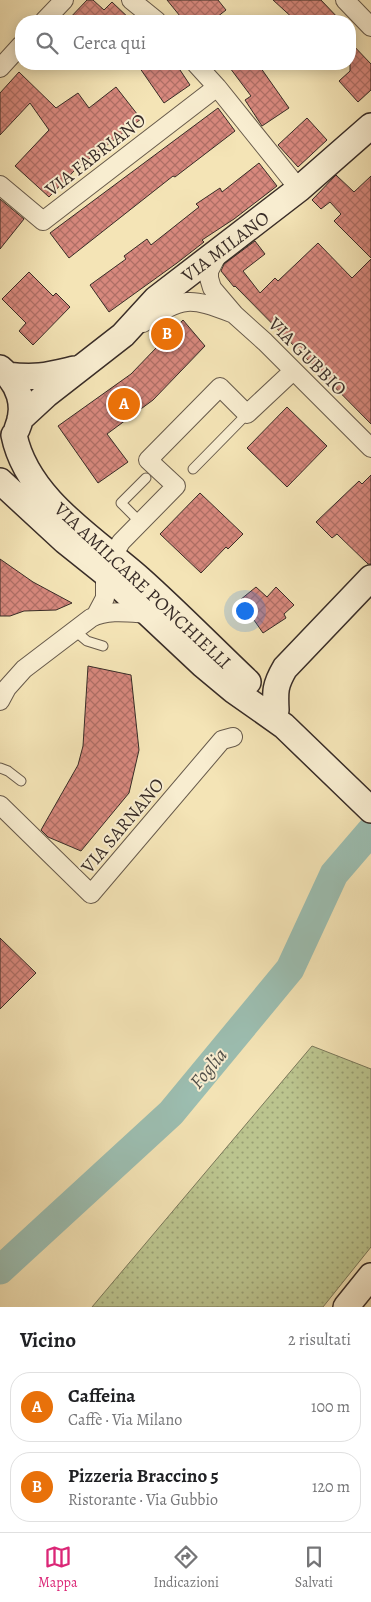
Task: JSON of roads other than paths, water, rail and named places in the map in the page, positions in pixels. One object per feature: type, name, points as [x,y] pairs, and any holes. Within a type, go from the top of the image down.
[{"type":"main road","name":"VIA MILANO","points":[[11,435],[80,368],[124,335],[156,299],[299,189],[371,126]]},
{"type":"main road","name":"VIA MILANO","points":[[4,372],[26,377],[40,377],[80,368]]},
{"type":"main road","name":"VIA AMILCARE PONCHIELLI","points":[[4,372],[18,391],[21,400],[11,435],[24,466],[34,481],[109,565],[149,614],[233,690],[280,718]]},
{"type":"main road","name":"VIA AMILCARE PONCHIELLI","points":[[0,481],[65,541],[109,565],[166,603],[371,810]]},
{"type":"main road","points":[[280,718],[275,690],[285,668],[371,578]]},
{"type":"main road","points":[[346,1307],[371,1276]]},
{"type":"street","points":[[50,15],[64,0]]},
{"type":"street","points":[[131,0],[150,15]]},
{"type":"street","points":[[345,0],[371,27]]},
{"type":"street","points":[[0,68],[15,52]]},
{"type":"street","points":[[201,70],[299,189]]},
{"type":"street","name":"VIA FABRIANO","points":[[0,185],[43,221],[217,87]]},
{"type":"street","name":"VIA GUBBIO","points":[[220,251],[212,264],[208,278],[212,288],[235,315],[265,342],[371,448]]},
{"type":"street","name":"VIA GUBBIO","points":[[124,335],[176,303],[202,302],[235,315]]},
{"type":"street","points":[[96,615],[105,598],[109,565],[121,542],[176,486],[148,460],[220,387],[247,414],[293,371]]},
{"type":"street","points":[[0,701],[7,688],[24,669],[96,615],[121,612],[149,614]]},
{"type":"street","name":"VIA SARNANO","points":[[0,805],[91,894],[222,740],[233,737]]},
{"type":"lane","points":[[193,469],[247,414]]},
{"type":"lane","points":[[140,522],[121,503],[146,478]]},
{"type":"lane","points":[[74,630],[86,641],[103,646]]},
{"type":"lane","points":[[0,768],[8,771],[21,781]]},
{"type":"waterway","name":"Foglia","points":[[0,1270],[171,1113],[290,969],[334,874],[371,831]]},
{"type":"place","name":"Pizzeria Braccino 5","points":[[167,334]]},
{"type":"place","name":"Caffeina","points":[[124,404]]}]
